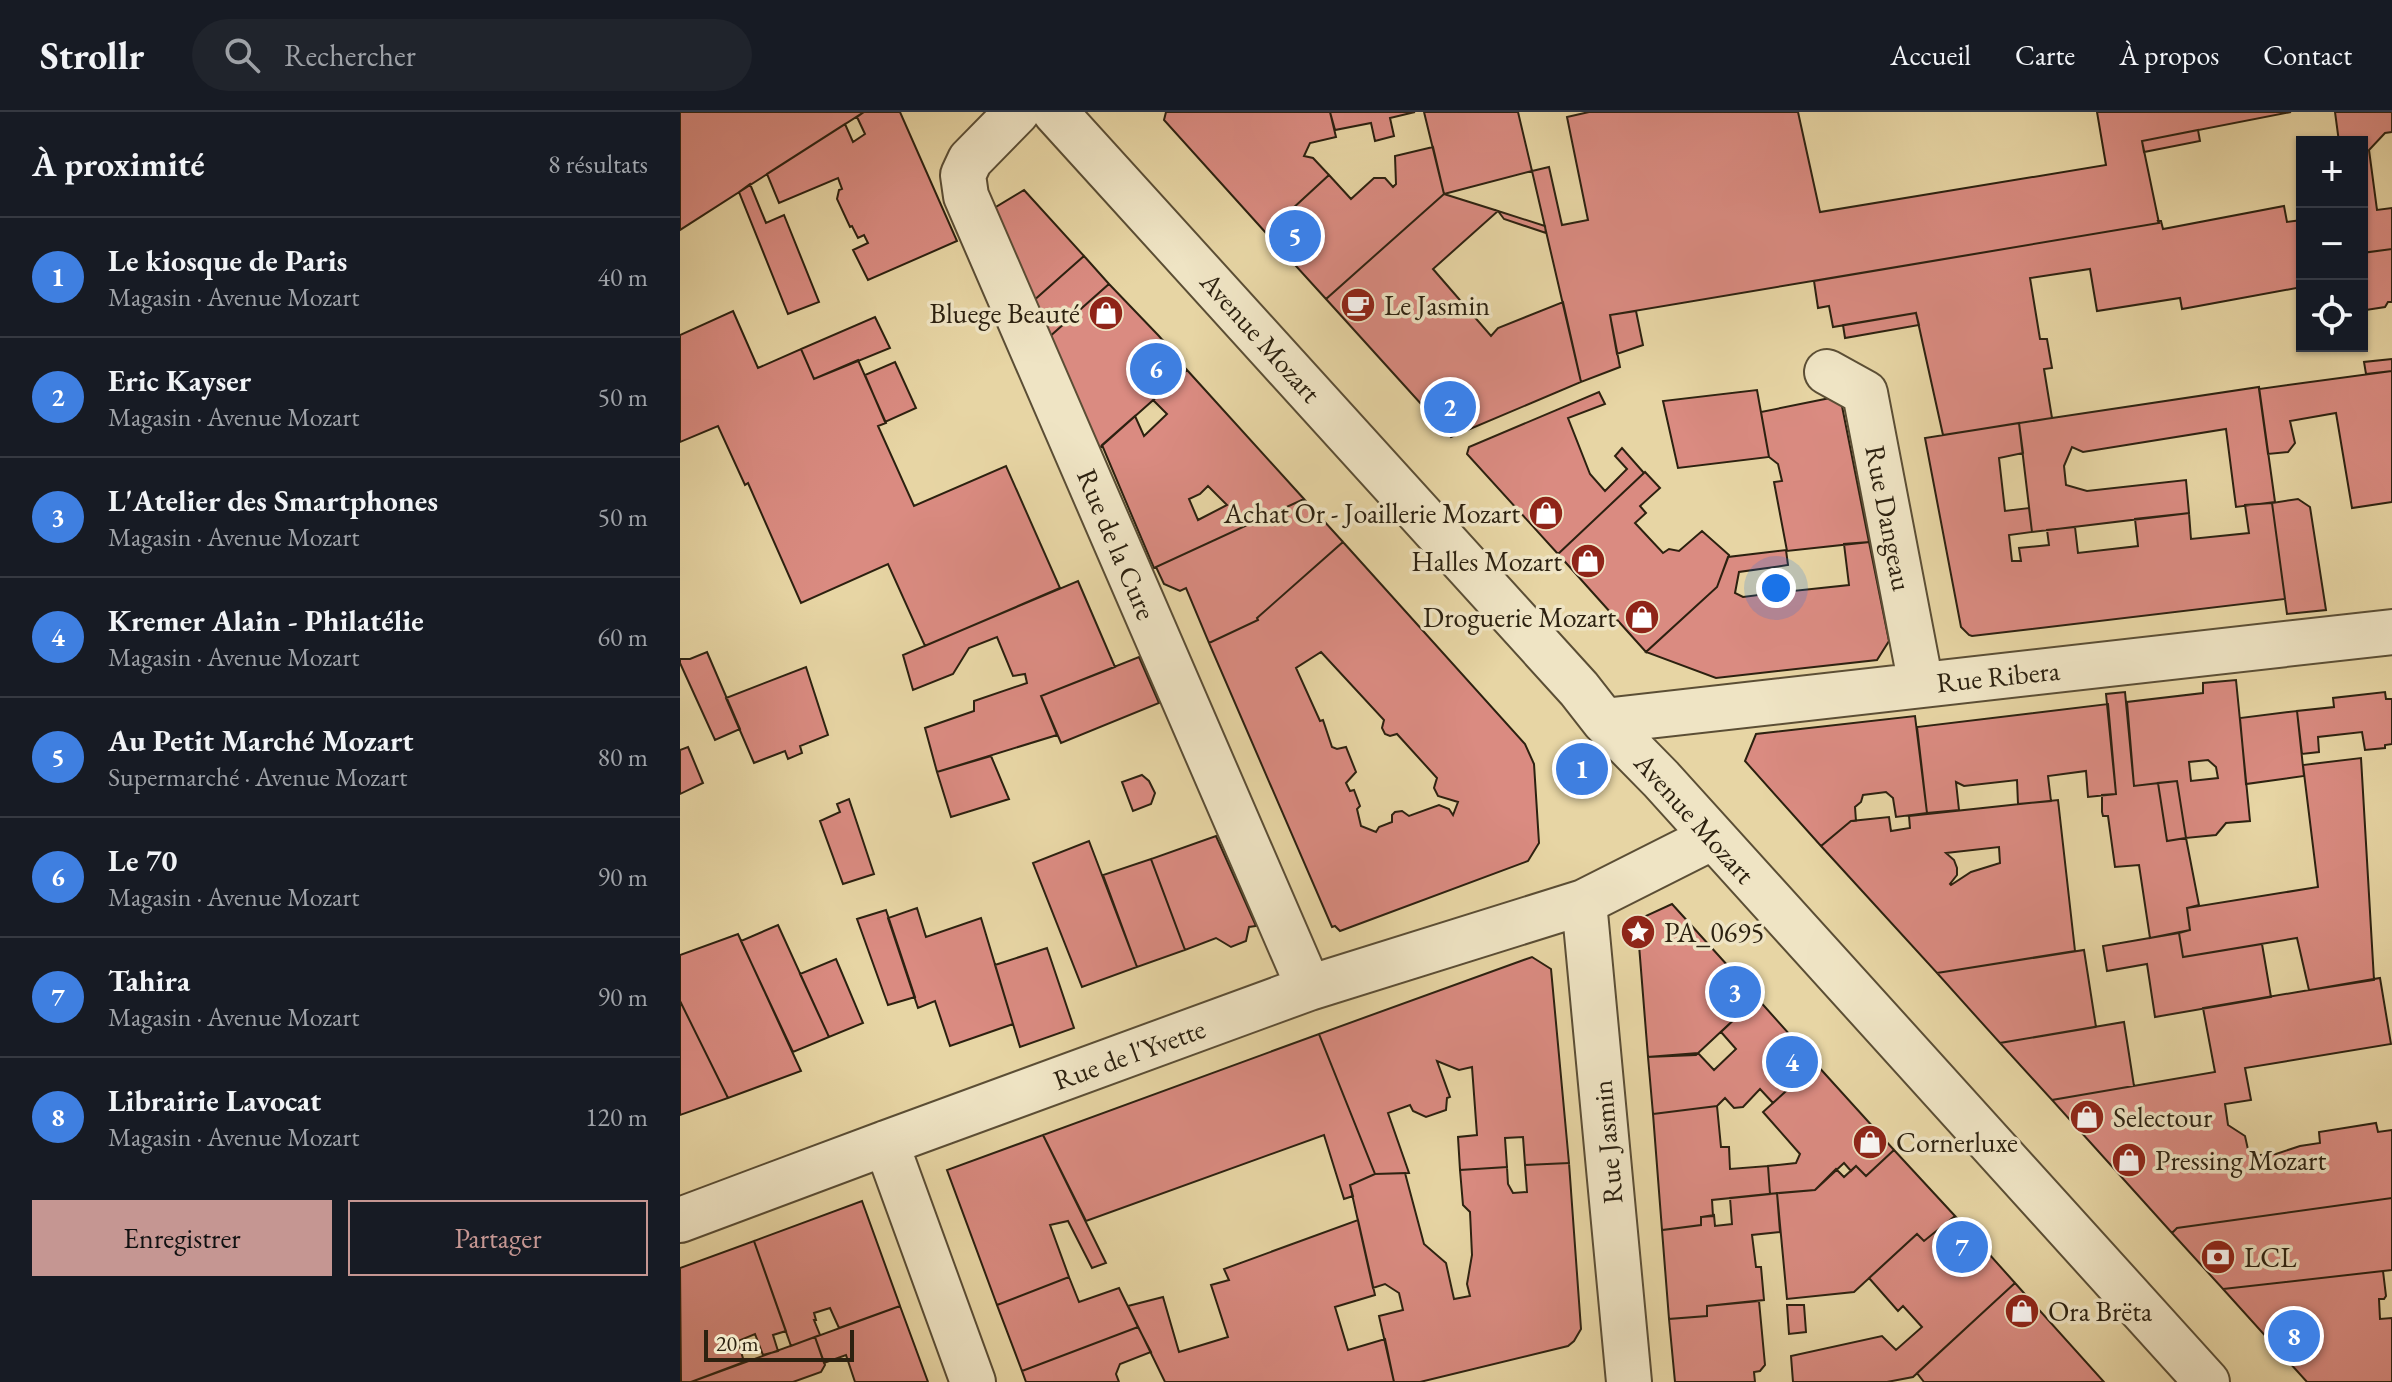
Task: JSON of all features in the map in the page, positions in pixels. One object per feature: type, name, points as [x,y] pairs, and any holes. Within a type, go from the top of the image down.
[{"type":"street","name":"Rue de la Cure","points":[[1017,112],[970,160],[963,175],[966,196],[1309,988]]},
{"type":"street","name":"Avenue Mozart","points":[[1055,112],[1579,689],[1604,721],[2207,1382]]},
{"type":"street","name":"Rue Dangeau","points":[[1827,372],[1865,393],[1921,685]]},
{"type":"street","name":"Rue Ribera","points":[[1604,721],[2392,632]]},
{"type":"street","name":"Rue de l'Yvette","points":[[680,1220],[1309,988],[1584,902],[1713,837]]},
{"type":"street","name":"Rue Jasmin","points":[[1584,902],[1629,1382]]},
{"type":"street","points":[[886,1143],[973,1382]]},
{"type":"building","points":[[680,112],[864,112],[680,230]]},
{"type":"building","points":[[864,112],[900,112],[957,241],[868,280],[853,250],[868,243],[864,235],[858,238],[850,227],[837,199],[842,189],[838,178],[779,203],[767,174],[845,124],[853,142],[865,134],[857,117]]},
{"type":"building","points":[[1166,112],[1330,112],[1336,137],[1310,143],[1304,156],[1313,158],[1329,175],[1266,233],[1164,120]]},
{"type":"building","points":[[1330,112],[1415,112],[1390,118],[1394,136],[1375,141],[1371,123],[1335,130]]},
{"type":"building","points":[[1424,112],[1518,112],[1532,171],[1444,194]]},
{"type":"building","points":[[1589,112],[1798,112],[1820,212],[2106,165],[2097,112],[2291,112],[2142,141],[2159,223],[1610,315],[1620,367],[1581,382],[1532,171],[1549,167],[1562,225],[1588,220],[1567,117]]},
{"type":"building","points":[[2335,112],[2392,112],[2392,132],[2385,133],[2369,150],[2377,210],[2392,208],[2392,249],[2368,252],[2368,136],[2338,136]]},
{"type":"building","points":[[2198,130],[2200,141],[2144,152],[2142,141]]},
{"type":"building","points":[[1433,147],[1444,194],[1326,299],[1266,233],[1329,175],[1351,199],[1374,178],[1385,178],[1393,187],[1396,184],[1395,156]]},
{"type":"building","points":[[750,184],[766,223],[784,215],[819,302],[788,314],[739,192]]},
{"type":"building","points":[[1024,190],[1084,256],[1032,302],[991,210]]},
{"type":"building","points":[[1444,194],[1498,211],[1433,269],[1491,336],[1498,328],[1563,302],[1581,382],[1451,437],[1326,299]]},
{"type":"building","points":[[2284,206],[2287,222],[2296,221],[2296,288],[2182,309],[2180,298],[2097,311],[2090,269],[2030,278],[2040,339],[2047,339],[2052,368],[2044,369],[2052,418],[1943,435],[1916,313],[1833,327],[1829,306],[1818,308],[1814,281],[2158,221],[2161,221],[2163,229]]},
{"type":"building","points":[[1498,211],[1545,226],[1546,233],[1504,219]]},
{"type":"building","points":[[2392,249],[2392,302],[2385,307],[2368,310],[2368,280],[2368,252]]},
{"type":"building","points":[[1084,256],[1109,284],[1048,338],[1032,302]]},
{"type":"building","points":[[1109,284],[1187,370],[1097,450],[1048,338]]},
{"type":"building","points":[[733,311],[758,368],[801,349],[814,379],[858,360],[886,423],[878,426],[914,506],[1006,466],[1060,588],[925,646],[888,564],[801,603],[748,483],[745,485],[718,426],[680,442],[680,335]]},
{"type":"building","points":[[1636,311],[1643,345],[1617,354],[1610,315]]},
{"type":"building","points":[[1916,313],[1919,325],[1845,338],[1843,325]]},
{"type":"building","points":[[875,317],[890,348],[814,379],[801,349]]},
{"type":"building","points":[[2392,359],[2392,371],[2366,374],[2364,362]]},
{"type":"building","points":[[895,362],[916,408],[885,422],[865,375]]},
{"type":"building","points":[[1187,370],[1304,499],[1154,568],[1102,445],[1135,416],[1144,436],[1167,414],[1153,400]],"holes":[[[1208,486],[1227,505],[1198,520],[1189,499]]]},
{"type":"building","points":[[2392,371],[2392,502],[2352,508],[2336,413],[2290,421],[2295,443],[2288,452],[2268,454],[2259,389]]},
{"type":"building","points":[[2259,387],[2275,502],[2236,507],[2226,429],[2083,452],[2072,447],[2064,466],[2066,485],[2087,491],[2186,480],[2189,513],[2032,532],[2019,423]]},
{"type":"building","points":[[1757,390],[1769,457],[1678,468],[1663,401]]},
{"type":"building","points":[[1599,392],[1605,404],[1568,418],[1590,474],[1605,491],[1627,469],[1615,456],[1622,448],[1644,473],[1558,554],[1467,454],[1469,447]]},
{"type":"building","points":[[1840,396],[1869,542],[1787,551],[1774,482],[1782,481],[1778,464],[1769,457],[1761,412]]},
{"type":"building","points":[[2019,423],[2023,453],[1999,458],[2005,511],[2029,508],[2032,532],[2009,535],[2012,561],[2021,561],[2019,548],[2049,545],[2047,530],[2075,527],[2078,553],[2138,546],[2135,519],[2189,513],[2191,539],[2249,533],[2245,505],[2272,503],[2285,599],[1969,635],[1961,627],[1925,438]]},
{"type":"building","points":[[1645,472],[1660,488],[1640,506],[1646,513],[1635,523],[1663,553],[1669,549],[1679,551],[1702,531],[1729,555],[1717,587],[1646,652],[1558,554]]},
{"type":"building","points":[[1304,499],[1343,542],[1258,620],[1209,643],[1186,588],[1180,591],[1164,584],[1156,567]]},
{"type":"building","points":[[2298,499],[2310,507],[2326,610],[2287,614],[2272,503]]},
{"type":"building","points":[[1343,542],[1525,744],[1534,764],[1539,843],[1528,861],[1340,931],[1332,927],[1209,643],[1257,618]],"holes":[[[1321,652],[1384,720],[1382,728],[1385,734],[1397,734],[1437,778],[1434,788],[1438,796],[1458,802],[1453,815],[1449,809],[1439,805],[1409,816],[1402,811],[1395,812],[1392,822],[1379,827],[1376,832],[1361,826],[1357,809],[1360,806],[1354,790],[1350,791],[1346,783],[1356,772],[1346,747],[1332,747],[1323,720],[1320,721],[1296,668]]]},
{"type":"building","points":[[1869,542],[1889,641],[1877,660],[1716,678],[1646,652],[1717,587],[1728,557],[1786,550],[1788,565],[1739,572],[1735,593],[1743,597],[1767,594],[1765,577],[1779,575],[1784,592],[1849,585],[1844,544]]},
{"type":"building","points":[[1078,581],[1115,667],[1041,696],[1057,735],[937,772],[925,728],[974,711],[974,701],[1027,683],[1025,674],[1013,676],[997,637],[969,648],[953,674],[913,690],[903,655]]},
{"type":"building","points":[[707,652],[740,729],[715,740],[680,663],[680,659],[690,659]]},
{"type":"building","points":[[1139,657],[1159,703],[1061,743],[1041,696]]},
{"type":"building","points":[[806,667],[828,735],[800,746],[802,753],[788,759],[785,751],[754,763],[726,698]]},
{"type":"building","points":[[2236,680],[2250,821],[2226,823],[2216,835],[2186,838],[2177,781],[2134,786],[2127,702],[2203,693],[2203,683]],"holes":[[[2208,760],[2216,767],[2218,778],[2191,781],[2189,762]]]},
{"type":"building","points":[[2125,692],[2134,786],[2158,783],[2167,841],[2186,838],[2199,905],[2187,908],[2190,930],[2150,938],[2139,865],[2115,867],[2108,816],[2103,816],[2102,812],[2102,795],[2116,794],[2106,694]]},
{"type":"building","points":[[2385,692],[2386,699],[2392,699],[2392,744],[2365,750],[2362,732],[2318,737],[2319,752],[2302,754],[2297,711],[2334,707],[2333,698]]},
{"type":"building","points":[[2108,704],[2116,794],[2088,797],[2086,771],[2048,776],[2051,801],[2018,804],[2017,780],[1964,786],[1956,782],[1959,810],[1927,813],[1917,727]]},
{"type":"building","points":[[2297,711],[2304,776],[2246,784],[2240,718]]},
{"type":"building","points":[[1915,716],[1927,813],[1896,817],[1893,798],[1886,792],[1863,795],[1855,807],[1856,821],[1851,821],[1821,846],[1745,761],[1756,734]]},
{"type":"building","points":[[688,747],[703,783],[680,794],[680,750]]},
{"type":"building","points":[[991,756],[1009,799],[951,817],[937,772]]},
{"type":"building","points":[[2361,758],[2374,980],[2309,990],[2297,938],[2183,957],[2179,933],[2190,930],[2187,908],[2318,887],[2303,765]]},
{"type":"building","points":[[1142,775],[1155,793],[1151,804],[1133,811],[1122,782]]},
{"type":"building","points":[[2177,781],[2186,838],[2167,841],[2158,783]]},
{"type":"building","points":[[849,799],[874,874],[843,884],[820,821],[840,812],[837,804]]},
{"type":"building","points":[[2058,800],[2075,951],[1937,973],[1821,846],[1851,821],[1889,817],[1891,831],[1910,828],[1909,816]],"holes":[[[1999,847],[2000,863],[1971,872],[1951,885],[1957,868],[1946,853]]]},
{"type":"building","points":[[1216,836],[1256,926],[1249,927],[1246,941],[1231,947],[1216,938],[1185,950],[1151,859]]},
{"type":"building","points":[[1089,841],[1137,967],[1082,987],[1033,863]]},
{"type":"building","points":[[1151,859],[1185,950],[1137,967],[1103,875]]},
{"type":"building","points":[[1672,904],[1757,998],[1696,1055],[1648,1057],[1637,920]]},
{"type":"building","points":[[917,908],[926,937],[981,918],[1013,1024],[950,1046],[935,1001],[918,1008],[888,918]]},
{"type":"building","points":[[886,910],[915,997],[888,1005],[857,919]]},
{"type":"building","points":[[778,925],[829,1037],[793,1052],[741,941]]},
{"type":"building","points":[[2179,933],[2183,957],[2262,944],[2271,997],[2155,1017],[2147,964],[2107,971],[2103,946]]},
{"type":"building","points":[[738,934],[801,1071],[728,1098],[680,1001],[680,955]]},
{"type":"building","points":[[1047,948],[1074,1028],[1020,1047],[995,965]]},
{"type":"building","points":[[2084,950],[2096,1027],[2000,1043],[1937,973]]},
{"type":"building","points":[[1532,957],[1551,969],[1569,1163],[1525,1165],[1523,1137],[1505,1138],[1507,1167],[1460,1170],[1458,1137],[1477,1135],[1472,1067],[1459,1070],[1437,1061],[1450,1097],[1447,1098],[1446,1110],[1426,1117],[1413,1111],[1410,1105],[1388,1113],[1409,1173],[1375,1174],[1319,1034]]},
{"type":"building","points":[[836,959],[863,1023],[829,1037],[800,974]]},
{"type":"building","points":[[2380,978],[2391,1044],[2245,1068],[2251,1100],[2225,1104],[2228,1125],[2245,1136],[2249,1154],[2255,1160],[2260,1155],[2320,1143],[2319,1132],[2376,1123],[2378,1132],[2392,1130],[2392,1198],[2177,1228],[2172,1233],[2052,1100],[2215,1072],[2203,1008]]},
{"type":"building","points":[[1757,998],[1816,1064],[1773,1103],[1760,1089],[1743,1107],[1734,1108],[1725,1098],[1717,1106],[1653,1114],[1648,1057],[1698,1053],[1714,1070],[1736,1049],[1721,1032]]},
{"type":"building","points":[[680,1001],[728,1098],[680,1115]]},
{"type":"building","points":[[2124,1022],[2134,1086],[2052,1100],[2000,1043]]},
{"type":"building","points":[[1319,1034],[1375,1174],[1350,1185],[1353,1196],[1344,1199],[1324,1135],[1086,1221],[1043,1135]]},
{"type":"building","points":[[1816,1064],[1894,1150],[1866,1176],[1856,1166],[1851,1171],[1844,1163],[1815,1190],[1770,1194],[1768,1166],[1796,1163],[1800,1154],[1763,1112]]},
{"type":"building","points":[[1717,1106],[1721,1147],[1729,1147],[1730,1169],[1768,1166],[1770,1194],[1712,1200],[1713,1216],[1701,1217],[1701,1225],[1662,1230],[1653,1114]]},
{"type":"building","points":[[1043,1135],[1106,1263],[1092,1268],[1068,1221],[1050,1225],[1069,1277],[997,1305],[947,1170]]},
{"type":"building","points":[[1894,1150],[1955,1216],[1924,1241],[1917,1234],[1854,1292],[1787,1299],[1777,1193],[1815,1190],[1836,1169],[1844,1177],[1856,1166],[1866,1176]]},
{"type":"building","points":[[1569,1163],[1581,1329],[1574,1341],[1568,1346],[1420,1382],[1394,1382],[1379,1316],[1403,1310],[1399,1293],[1385,1284],[1373,1288],[1350,1185],[1375,1174],[1405,1173],[1424,1244],[1446,1263],[1454,1299],[1470,1296],[1467,1284],[1472,1255],[1470,1212],[1463,1205],[1460,1170],[1507,1167],[1508,1184],[1513,1193],[1527,1192],[1525,1165]]},
{"type":"building","points":[[1777,1193],[1780,1232],[1752,1235],[1756,1267],[1761,1267],[1764,1300],[1707,1306],[1707,1316],[1669,1319],[1662,1230],[1701,1225],[1701,1217],[1714,1215],[1715,1226],[1732,1224],[1730,1198]]},
{"type":"building","points":[[2392,1198],[2392,1270],[2223,1289],[2172,1233],[2177,1228]]},
{"type":"building","points":[[862,1201],[900,1306],[839,1328],[830,1308],[814,1313],[820,1335],[791,1346],[754,1241]]},
{"type":"building","points":[[1955,1216],[2015,1283],[1913,1377],[1887,1382],[1793,1382],[1791,1356],[1882,1336],[1896,1350],[1922,1327],[1903,1306],[1898,1311],[1869,1278],[1917,1234],[1924,1241]]},
{"type":"building","points":[[1358,1220],[1375,1295],[1335,1307],[1348,1350],[1385,1339],[1394,1382],[1165,1382],[1128,1306],[1163,1297],[1179,1352],[1228,1337],[1211,1285],[1229,1280],[1224,1269]]},
{"type":"building","points":[[754,1241],[786,1331],[773,1335],[778,1351],[763,1355],[755,1334],[738,1341],[744,1362],[691,1382],[681,1382],[680,1268]]},
{"type":"building","points":[[2383,1271],[2386,1296],[2379,1299],[2380,1319],[2392,1318],[2392,1382],[2307,1382],[2223,1289]]},
{"type":"building","points":[[1069,1277],[1079,1302],[1119,1288],[1138,1327],[1022,1371],[997,1305]]},
{"type":"building","points":[[2015,1283],[2104,1382],[1924,1382],[1917,1373]]},
{"type":"building","points":[[1759,1301],[1765,1365],[1754,1372],[1755,1382],[1675,1382],[1669,1319],[1707,1316],[1707,1306]]},
{"type":"building","points":[[1787,1305],[1804,1305],[1806,1332],[1789,1334]]},
{"type":"building","points":[[900,1306],[928,1382],[855,1382],[846,1355],[824,1363],[815,1337]]},
{"type":"building","points":[[1138,1327],[1151,1352],[1120,1364],[1116,1374],[1119,1382],[1026,1382],[1022,1371]]},
{"type":"building","points":[[815,1337],[825,1365],[821,1372],[793,1382],[691,1382]]},
{"type":"place","name":"Au Petit Marché Mozart","points":[[1295,236]]},
{"type":"place","name":"Le Jasmin","points":[[1358,305]]},
{"type":"place","name":"Bluege Beauté","points":[[1106,313]]},
{"type":"place","name":"Le 70","points":[[1156,369]]},
{"type":"place","name":"Eric Kayser","points":[[1450,407]]},
{"type":"place","name":"Achat Or - Joaillerie Mozart","points":[[1546,513]]},
{"type":"place","name":"Halles Mozart","points":[[1588,561]]},
{"type":"place","name":"Droguerie Mozart","points":[[1642,617]]},
{"type":"place","name":"Le kiosque de Paris","points":[[1582,769]]},
{"type":"place","name":"PA_0695","points":[[1638,932]]},
{"type":"place","name":"L'Atelier des Smartphones","points":[[1735,992]]},
{"type":"place","name":"Kremer Alain - Philatélie","points":[[1792,1062]]},
{"type":"place","name":"Selectour","points":[[2087,1117]]},
{"type":"place","name":"Cornerluxe","points":[[1870,1142]]},
{"type":"place","name":"Pressing Mozart","points":[[2129,1160]]},
{"type":"place","name":"Tahira","points":[[1962,1247]]},
{"type":"place","name":"LCL","points":[[2218,1257]]},
{"type":"place","name":"Ora Brëta","points":[[2022,1311]]},
{"type":"place","name":"Librairie Lavocat","points":[[2294,1336]]}]
